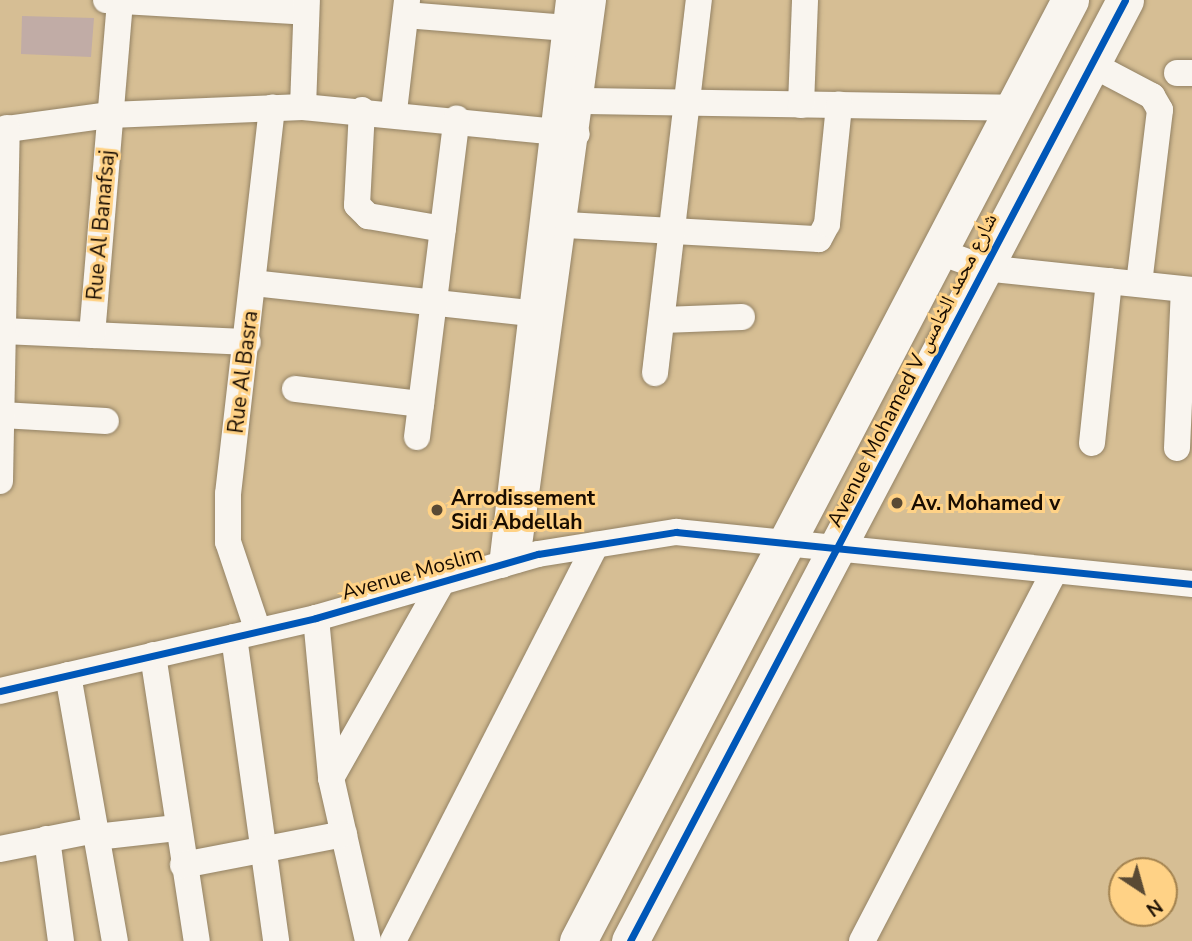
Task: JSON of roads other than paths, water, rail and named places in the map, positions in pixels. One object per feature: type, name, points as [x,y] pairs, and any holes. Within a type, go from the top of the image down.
[{"type":"street","points":[[116,0],[307,6],[303,107]]},
{"type":"street","name":"Rue Al Banafsaj","points":[[92,335],[110,115],[116,0]]},
{"type":"street","points":[[510,562],[566,225],[566,28],[569,0]]},
{"type":"street","points":[[510,562],[529,313],[565,133],[583,101],[593,0]]},
{"type":"street","points":[[655,373],[699,0]]},
{"type":"street","points":[[802,105],[805,0]]},
{"type":"street","name":"Avenue Mohamed V شارع محمد الخامس","points":[[578,941],[1070,0]]},
{"type":"street","name":"Avenue Mohamed V شارع محمد الخامس","points":[[631,941],[1125,0]]},
{"type":"street","points":[[394,111],[407,7],[470,10],[566,28]]},
{"type":"street","points":[[1093,65],[1152,96],[1160,110],[1139,284]]},
{"type":"street","points":[[583,101],[688,105],[1015,108]]},
{"type":"street","points":[[566,225],[671,235],[819,239],[827,224],[839,105]]},
{"type":"street","name":"Rue Al Basra","points":[[272,107],[228,542],[246,634],[260,853],[276,941]]},
{"type":"street","points":[[0,481],[4,129],[110,115],[303,107],[394,111],[565,133]]},
{"type":"street","points":[[362,110],[357,205],[369,216],[443,229]]},
{"type":"street","points":[[417,437],[457,118]]},
{"type":"street","points":[[940,252],[984,268],[1188,290],[1177,448]]},
{"type":"street","points":[[1092,443],[1109,281]]},
{"type":"street","points":[[253,284],[529,313]]},
{"type":"street","points":[[663,320],[742,317]]},
{"type":"street","points":[[3,348],[92,335],[248,342]]},
{"type":"street","points":[[295,389],[421,404]]},
{"type":"street","points":[[2,415],[106,421]]},
{"type":"street","name":"Avenue Moslim","points":[[0,691],[316,618],[440,585],[510,562],[676,532],[786,540],[838,550],[1192,584]]},
{"type":"street","points":[[393,941],[596,545]]},
{"type":"street","points":[[862,941],[1055,571]]},
{"type":"street","points":[[331,778],[440,585]]},
{"type":"street","points":[[316,618],[331,778],[368,941]]},
{"type":"street","points":[[153,655],[176,828],[197,941]]},
{"type":"street","points":[[68,675],[115,941]]},
{"type":"street","points":[[0,849],[47,839],[96,833],[176,828]]},
{"type":"street","points":[[183,865],[260,853],[344,834]]},
{"type":"street","points":[[47,839],[61,941]]},
{"type":"place","name":"Av. Mohamed v","points":[[897,503]]},
{"type":"place","name":"Arrodissement Sidi Abdellah","points":[[437,510]]}]
